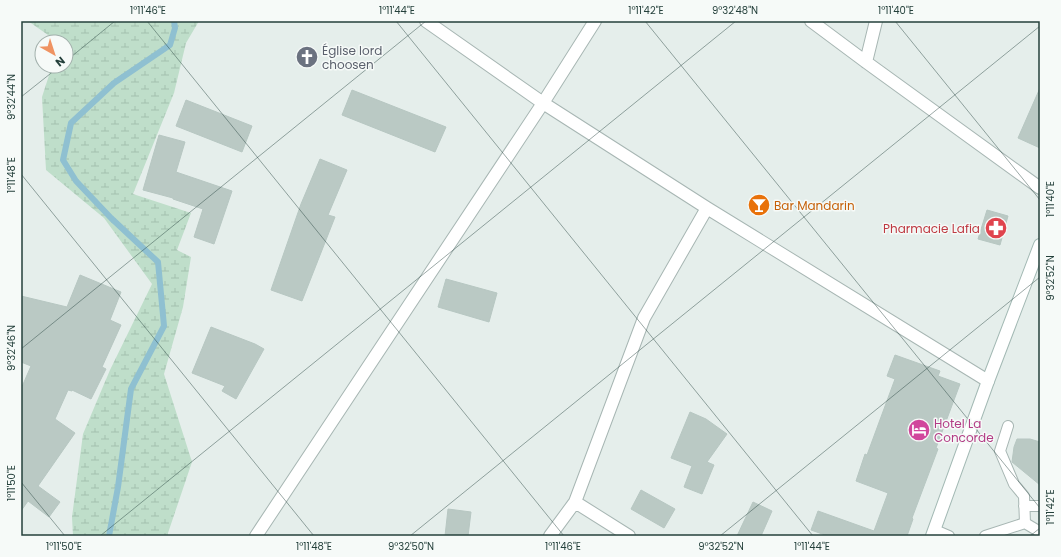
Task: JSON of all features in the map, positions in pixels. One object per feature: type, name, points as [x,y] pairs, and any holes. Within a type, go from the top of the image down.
[{"type":"street","points":[[426,21],[543,103],[707,208],[988,381]]},
{"type":"street","points":[[256,536],[543,103],[595,21]]},
{"type":"street","points":[[811,21],[1040,188]]},
{"type":"street","points":[[866,62],[876,21]]},
{"type":"street","points":[[550,536],[575,502],[644,318],[707,208]]},
{"type":"street","points":[[933,533],[988,381],[1040,245]]},
{"type":"street","points":[[575,502],[628,536]]},
{"type":"lane","points":[[1008,426],[1000,451],[1014,484],[1024,496],[1025,523]]},
{"type":"lane","points":[[1024,506],[1040,506]]},
{"type":"lane","points":[[985,536],[1025,523],[1040,532]]},
{"type":"lane","points":[[933,533],[949,536]]},
{"type":"green space","points":[[28,21],[199,21],[186,43],[174,93],[133,194],[191,213],[177,250],[191,257],[183,307],[164,374],[192,462],[168,536],[73,536],[72,517],[83,434],[110,370],[152,284],[104,218],[46,170],[42,97],[49,74],[74,74],[74,34],[47,34]]},
{"type":"building","points":[[1040,88],[1040,148],[1018,138]]},
{"type":"building","points":[[352,90],[446,127],[435,152],[342,115]]},
{"type":"building","points":[[186,100],[252,126],[242,152],[176,126]]},
{"type":"building","points":[[159,135],[185,142],[176,172],[232,191],[214,244],[194,237],[203,209],[173,198],[143,190]]},
{"type":"building","points":[[320,159],[347,170],[328,215],[335,217],[302,301],[271,290],[301,204]]},
{"type":"building","points":[[987,210],[1008,216],[1000,245],[978,239]]},
{"type":"building","points":[[80,275],[121,292],[110,320],[121,325],[102,367],[106,369],[91,399],[72,390],[68,390],[55,419],[75,433],[38,486],[60,502],[49,517],[28,501],[21,511],[21,389],[31,366],[21,362],[21,296],[67,307]]},
{"type":"building","points":[[446,279],[497,293],[489,322],[438,307]]},
{"type":"building","points":[[211,327],[264,349],[236,399],[222,391],[225,386],[192,373]]},
{"type":"building","points":[[895,355],[940,371],[938,376],[960,384],[936,448],[938,449],[912,518],[913,519],[907,536],[828,536],[811,530],[818,511],[874,531],[888,493],[856,481],[865,454],[867,455],[895,379],[887,376]]},
{"type":"building","points":[[690,412],[706,419],[727,434],[707,462],[714,465],[702,494],[684,487],[692,466],[671,458]]},
{"type":"building","points":[[1017,439],[1030,439],[1040,442],[1040,485],[1012,462],[1014,447]]},
{"type":"building","points":[[641,490],[675,509],[664,528],[631,509]]},
{"type":"building","points":[[753,502],[772,511],[761,536],[737,536]]},
{"type":"building","points":[[448,509],[471,512],[468,536],[445,536]]},
{"type":"waterway","points":[[109,536],[118,487],[131,389],[164,326],[158,262],[111,218],[76,181],[63,160],[71,123],[114,83],[170,45],[175,28],[174,21]]},
{"type":"place","name":"Église lord choosen","points":[[307,57]]},
{"type":"place","name":"Bar Mandarin","points":[[759,205]]},
{"type":"place","name":"Pharmacie Lafia","points":[[996,228]]},
{"type":"place","name":"Hotel La Concorde","points":[[919,430]]}]
